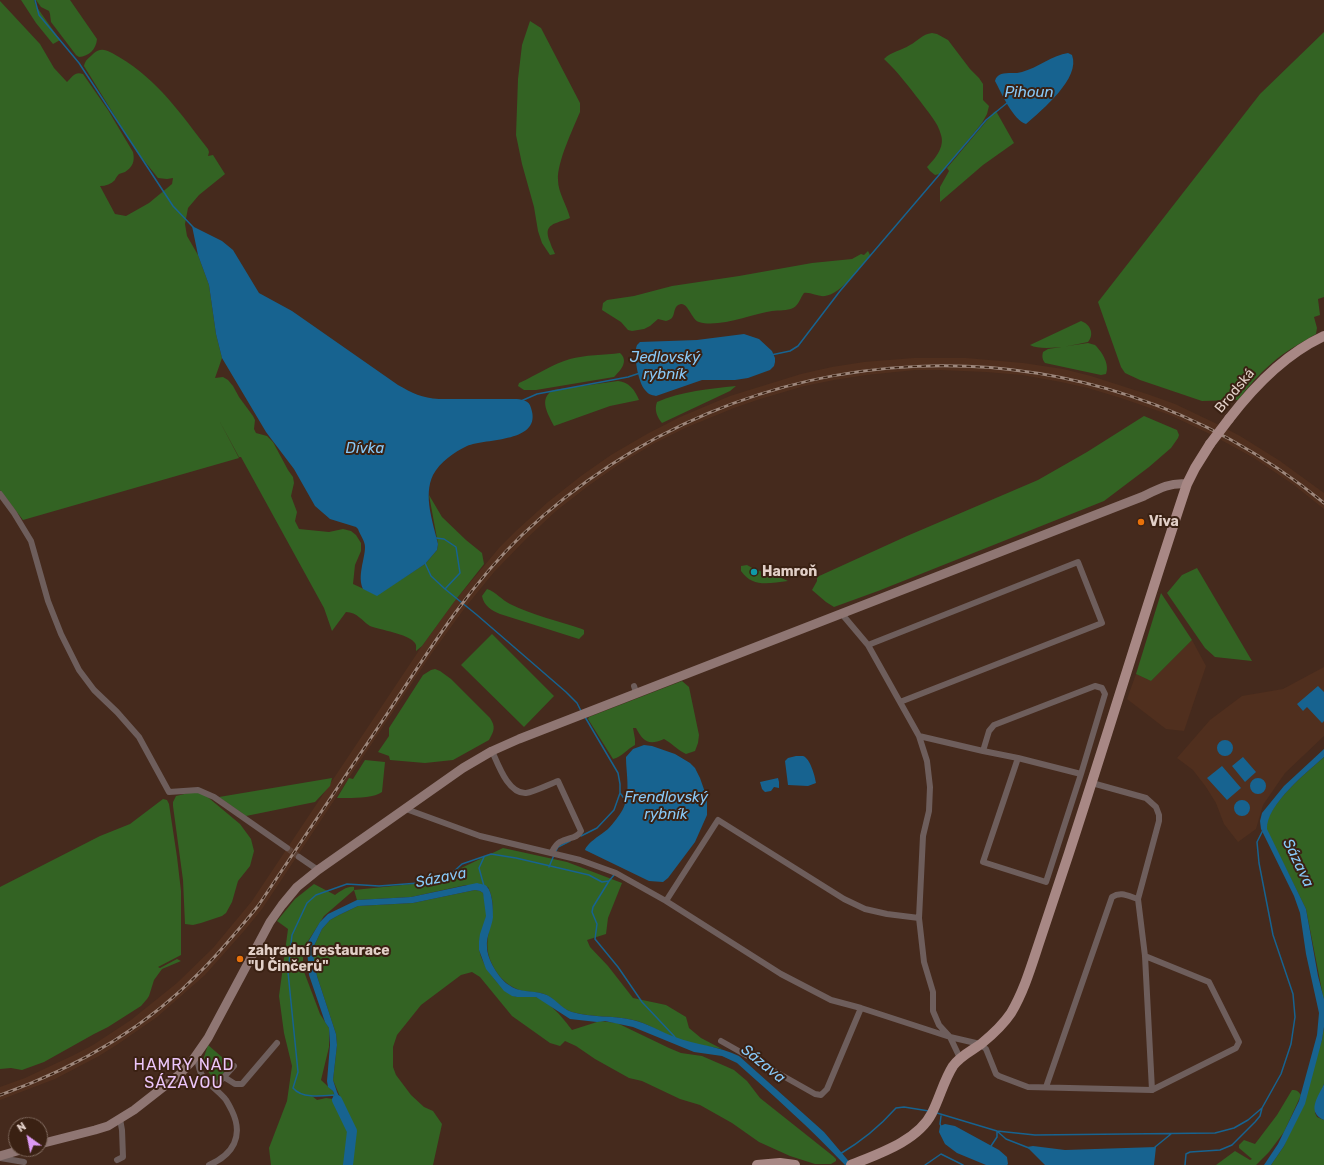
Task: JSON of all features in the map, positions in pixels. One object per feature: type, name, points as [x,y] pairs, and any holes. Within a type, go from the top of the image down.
[{"type":"main road","name":"Brodská","points":[[960,1058],[997,1031],[1010,1014],[1026,984],[1092,783],[1187,484],[1195,468],[1210,444],[1248,395],[1273,369],[1293,354],[1324,336]]},
{"type":"main road","points":[[852,1164],[906,1140],[918,1131],[926,1123],[945,1082],[954,1065],[960,1058]]},
{"type":"main road","points":[[757,1165],[780,1163],[795,1165]]},
{"type":"street","points":[[48,1142],[95,1130],[120,1119],[169,1084],[192,1061],[208,1038],[270,922],[297,887],[318,870],[463,768],[492,751],[635,689],[841,614],[1144,496],[1167,485],[1179,483],[1187,484]]},
{"type":"street","points":[[0,494],[14,513],[31,541],[60,634],[79,670],[94,690],[117,712],[139,737],[169,792],[198,790],[214,797],[287,848]]},
{"type":"street","points":[[868,645],[1078,562],[1102,623],[900,702]]},
{"type":"street","points":[[841,614],[868,645],[919,736],[927,761],[930,787],[929,811],[923,836],[919,918],[924,962],[932,992],[933,1011],[939,1026],[950,1037],[960,1058]]},
{"type":"street","points":[[983,751],[988,731],[994,725],[1095,686],[1102,688],[1105,694],[1046,882],[983,862],[1018,758]]},
{"type":"street","points":[[919,736],[1081,774]]},
{"type":"street","points":[[492,751],[508,784],[514,789],[525,793],[558,781],[581,831],[576,837],[561,841],[555,846],[552,852]]},
{"type":"street","points":[[1092,783],[1146,798],[1156,807],[1159,815],[1159,821],[1138,899],[1145,956],[1152,1090]]},
{"type":"street","points":[[406,809],[480,836],[552,852],[616,873],[666,901],[781,974],[831,1000],[861,1008],[950,1037],[980,1044],[986,1049],[996,1074],[1028,1087],[1152,1090],[1236,1048],[1239,1042],[1210,982],[1145,956]]},
{"type":"street","points":[[666,901],[718,820],[844,899],[865,909],[887,914],[919,918]]},
{"type":"street","points":[[299,857],[318,870]]},
{"type":"street","points":[[1046,1087],[1112,897],[1121,893],[1138,899]]},
{"type":"street","points":[[721,1041],[815,1094],[821,1095],[827,1089],[861,1008]]},
{"type":"street","points":[[224,1076],[235,1084],[242,1084],[277,1043]]},
{"type":"street","points":[[197,1054],[202,1075],[227,1101],[237,1125],[236,1137],[233,1146],[227,1154],[217,1162],[209,1165]]},
{"type":"street","points":[[214,1088],[234,1066]]},
{"type":"street","points":[[117,1160],[123,1157],[120,1119]]},
{"type":"street","points":[[0,1157],[24,1162]]},
{"type":"shaded area","points":[[914,358],[966,358],[1023,363],[1063,369],[1091,376],[1175,404],[1240,436],[1280,461],[1324,493],[1324,509],[1294,485],[1254,458],[1212,435],[1170,415],[1088,388],[1022,375],[986,372],[915,370],[834,380],[804,386],[757,400],[685,428],[653,444],[618,465],[588,486],[556,511],[494,572],[464,609],[432,653],[262,909],[205,975],[157,1017],[99,1056],[55,1079],[0,1100],[0,1087],[25,1078],[74,1055],[93,1045],[131,1020],[177,983],[213,948],[252,901],[422,646],[454,602],[499,548],[548,502],[611,455],[647,434],[680,417],[730,396],[801,374],[832,367],[864,362]]},
{"type":"shaded area","points":[[1192,640],[1206,666],[1184,731],[1166,729],[1127,699],[1136,674],[1151,681]]},
{"type":"shaded area","points":[[1324,667],[1324,736],[1285,773],[1263,805],[1256,829],[1238,842],[1224,824],[1216,803],[1206,787],[1193,770],[1177,758],[1210,720],[1242,696],[1283,689]]},
{"type":"green space","points":[[21,0],[34,0],[36,6],[60,40],[53,44],[36,23]]},
{"type":"green space","points":[[36,0],[70,0],[97,39],[94,49],[89,54],[83,56],[79,57],[76,55],[51,22],[49,11],[41,7]]},
{"type":"green space","points":[[0,1],[40,44],[54,68],[67,82],[72,76],[78,73],[83,74],[108,110],[133,152],[134,158],[132,166],[125,172],[119,174],[112,183],[100,186],[115,214],[126,216],[149,203],[172,184],[173,178],[158,178],[137,152],[84,66],[87,59],[96,51],[109,51],[146,76],[178,110],[208,149],[208,156],[213,155],[225,174],[199,195],[188,208],[185,224],[187,236],[198,255],[209,285],[216,334],[222,358],[215,378],[223,377],[233,386],[255,420],[254,429],[256,433],[267,436],[273,442],[293,477],[294,483],[291,496],[297,512],[295,521],[299,529],[329,532],[343,529],[351,531],[356,535],[361,543],[361,551],[355,565],[353,584],[377,595],[425,564],[437,550],[438,544],[429,495],[442,517],[482,553],[484,564],[422,646],[416,651],[416,644],[411,639],[400,634],[370,626],[350,612],[346,612],[332,631],[324,608],[219,420],[239,458],[23,520],[0,490]]},
{"type":"green space","points":[[530,21],[541,28],[580,103],[580,112],[566,146],[558,173],[559,190],[570,218],[555,223],[549,228],[548,236],[555,254],[550,255],[542,243],[538,231],[534,207],[522,164],[516,135],[518,79],[522,45]]},
{"type":"green space","points":[[1324,32],[1324,297],[1318,299],[1320,315],[1314,317],[1317,328],[1316,334],[1293,347],[1267,367],[1238,400],[1202,401],[1140,380],[1125,373],[1121,367],[1098,302],[1260,94]]},
{"type":"green space","points":[[932,33],[948,40],[970,69],[979,78],[983,84],[983,100],[989,106],[982,123],[940,174],[935,175],[927,167],[936,157],[942,144],[940,130],[935,121],[899,74],[884,59],[890,54],[907,47],[923,36]]},
{"type":"green space","points":[[996,111],[1014,143],[983,165],[940,202],[940,187],[949,171],[947,168]]},
{"type":"green space","points":[[868,251],[870,255],[856,273],[838,290],[825,296],[804,293],[797,305],[788,310],[772,311],[726,322],[707,323],[697,321],[686,306],[681,304],[676,307],[673,317],[670,319],[666,321],[658,319],[644,329],[632,331],[628,330],[621,322],[602,310],[603,303],[607,300],[634,296],[672,286],[812,263],[852,259],[861,254],[864,255]]},
{"type":"green space","points":[[1081,321],[1087,324],[1091,333],[1088,342],[1050,348],[1030,345]]},
{"type":"green space","points":[[1088,343],[1095,345],[1103,355],[1107,366],[1106,374],[1101,375],[1045,363],[1042,356],[1043,352],[1048,349]]},
{"type":"green space","points":[[620,353],[623,356],[624,362],[614,377],[536,390],[524,390],[518,386],[519,383],[563,361],[582,357]]},
{"type":"green space","points":[[618,381],[631,387],[639,400],[610,406],[554,426],[547,412],[545,402],[548,394],[553,390]]},
{"type":"green space","points":[[736,386],[730,391],[662,423],[657,416],[657,402],[666,398],[696,391]]},
{"type":"green space","points":[[1144,416],[1177,430],[1179,435],[1178,438],[1171,448],[1149,467],[1104,501],[834,607],[812,590],[817,581],[817,577],[907,536],[1038,480],[1087,452]]},
{"type":"green space","points":[[747,565],[788,581],[768,583],[756,582],[751,580],[741,571],[741,566]]},
{"type":"green space","points":[[1197,568],[1252,661],[1215,657],[1205,648],[1167,593],[1182,575]]},
{"type":"green space","points":[[487,589],[510,604],[537,615],[582,629],[584,630],[584,634],[579,639],[500,614],[488,607],[484,602],[482,596]]},
{"type":"green space","points":[[1161,593],[1192,640],[1151,681],[1136,674]]},
{"type":"green space","points":[[492,634],[554,696],[524,727],[461,665]]},
{"type":"green space","points":[[435,669],[451,679],[490,718],[494,727],[491,737],[489,740],[453,760],[425,763],[390,760],[389,756],[378,752],[389,736],[389,728],[423,675]]},
{"type":"green space","points":[[682,681],[689,687],[699,735],[695,751],[686,754],[664,739],[654,742],[647,741],[641,736],[636,728],[633,728],[635,745],[619,757],[613,759],[588,719],[589,717]]},
{"type":"green space","points":[[1324,757],[1324,1001],[1306,909],[1266,829],[1268,820],[1280,800],[1298,780]]},
{"type":"green space","points":[[365,760],[385,762],[382,792],[367,797],[337,798],[349,778],[353,779]]},
{"type":"green space","points":[[332,778],[330,786],[315,802],[246,816],[219,797]]},
{"type":"green space","points":[[193,792],[204,794],[240,824],[251,839],[254,851],[250,866],[238,881],[232,902],[226,913],[222,916],[193,925],[185,924],[183,880],[173,802],[176,796]]},
{"type":"green space","points":[[163,799],[167,800],[169,804],[181,891],[181,955],[158,967],[160,968],[177,959],[181,961],[162,969],[154,980],[149,996],[141,1006],[108,1027],[44,1062],[22,1070],[11,1068],[0,1069],[0,887],[100,836],[130,824]]},
{"type":"green space","points":[[503,848],[567,862],[622,883],[608,918],[606,934],[587,940],[590,947],[608,966],[633,998],[666,1005],[686,1017],[689,1028],[701,1038],[722,1049],[672,1037],[638,1021],[618,1017],[580,1014],[568,1011],[544,994],[518,990],[509,985],[497,973],[488,954],[487,944],[493,907],[492,897],[488,887],[466,885],[411,897],[357,900],[354,890],[432,882]]},
{"type":"green space","points":[[314,884],[335,895],[349,887],[354,887],[354,890],[324,916],[303,949],[303,969],[320,1014],[329,1028],[329,1047],[321,1080],[333,1091],[335,1096],[312,1096],[317,1100],[326,1098],[333,1099],[340,1107],[352,1127],[352,1144],[344,1165],[271,1165],[269,1148],[287,1101],[292,1066],[284,1033],[279,996],[288,929],[277,921],[295,899]]},
{"type":"green space","points":[[475,890],[483,893],[486,908],[486,917],[479,942],[480,953],[484,964],[492,976],[507,992],[518,997],[532,996],[541,999],[556,1011],[572,1030],[600,1021],[617,1023],[681,1053],[702,1056],[734,1070],[747,1081],[760,1098],[833,1156],[836,1161],[831,1164],[815,1164],[790,1156],[759,1142],[732,1123],[700,1105],[680,1099],[642,1081],[629,1078],[595,1059],[576,1046],[565,1041],[560,1046],[550,1043],[512,1016],[480,977],[472,972],[461,975],[421,1005],[397,1035],[393,1047],[393,1067],[396,1075],[411,1095],[424,1107],[433,1111],[442,1124],[433,1165],[351,1165],[356,1135],[333,1080],[337,1045],[336,1034],[317,976],[313,948],[322,929],[330,920],[358,906],[413,903]]},
{"type":"green space","points":[[1324,1027],[1324,1084],[1315,1106],[1315,1113],[1317,1117],[1324,1120],[1324,1165],[1271,1165],[1284,1146],[1322,1040]]},
{"type":"green space","points":[[208,1045],[230,1064],[217,1082],[202,1063]]},
{"type":"green space","points":[[1292,1090],[1297,1091],[1301,1095],[1284,1132],[1269,1152],[1256,1165],[1216,1165],[1235,1151],[1250,1160],[1252,1159],[1239,1148],[1239,1145],[1244,1140],[1255,1144],[1277,1115]]},
{"type":"water","name":"Pihoun","points":[[1068,53],[1072,55],[1073,64],[1071,74],[1066,83],[1050,102],[1026,124],[1021,121],[1012,112],[1004,98],[995,81],[997,77],[1006,73],[1018,73],[1028,70],[1057,56]]},
{"type":"water","name":"Dívka","points":[[192,226],[222,241],[233,250],[259,293],[292,311],[403,388],[427,398],[517,399],[526,401],[530,405],[532,419],[529,428],[511,437],[467,446],[452,454],[439,466],[433,475],[429,492],[430,509],[438,544],[437,550],[425,564],[377,596],[363,589],[361,584],[365,545],[358,529],[356,527],[330,519],[315,506],[294,469],[266,432],[222,358],[216,334],[209,285],[198,255]]},
{"type":"water","name":"Jedlovský rybník","points":[[744,334],[759,339],[772,351],[775,362],[774,366],[770,370],[748,378],[735,380],[702,380],[656,396],[648,393],[642,386],[638,375],[636,361],[636,349],[640,342],[697,340]]},
{"type":"water","points":[[1318,686],[1324,692],[1324,721],[1322,723],[1307,707],[1303,711],[1297,704]]},
{"type":"water","points":[[1222,740],[1228,740],[1233,745],[1231,754],[1228,756],[1222,756],[1217,751],[1217,745]]},
{"type":"water","name":"Frendlovský rybník","points":[[644,745],[652,746],[675,754],[690,763],[695,768],[700,778],[707,798],[707,815],[695,842],[668,878],[663,882],[649,881],[585,850],[586,847],[610,827],[623,809],[627,797],[628,783],[626,757],[633,749]]},
{"type":"water","points":[[1324,749],[1324,757],[1298,780],[1280,800],[1268,820],[1267,829],[1306,909],[1318,976],[1324,999],[1324,1027],[1305,1104],[1284,1146],[1271,1165],[1264,1165],[1278,1144],[1299,1101],[1317,1035],[1319,1013],[1306,954],[1300,913],[1294,896],[1261,829],[1260,821],[1262,813],[1284,786]]},
{"type":"water","points":[[796,756],[806,757],[810,764],[816,783],[808,786],[788,785],[785,761],[788,758]]},
{"type":"water","points":[[1243,757],[1256,772],[1245,782],[1232,766]]},
{"type":"water","points":[[1222,766],[1241,788],[1227,800],[1207,778]]},
{"type":"water","points":[[778,778],[779,788],[774,787],[771,791],[765,792],[762,789],[760,782]]},
{"type":"water","points":[[1255,778],[1261,778],[1266,783],[1264,792],[1261,794],[1255,794],[1250,789],[1250,783]]},
{"type":"water","points":[[1239,800],[1245,800],[1250,805],[1248,814],[1245,816],[1239,816],[1234,811],[1234,805]]},
{"type":"water","points":[[477,883],[485,885],[490,891],[493,905],[493,917],[487,939],[488,952],[494,968],[505,982],[513,988],[548,996],[572,1012],[633,1020],[644,1023],[683,1040],[724,1050],[739,1056],[824,1132],[852,1165],[845,1165],[806,1126],[737,1063],[722,1056],[694,1052],[633,1027],[605,1021],[597,1022],[570,1019],[536,997],[517,997],[504,991],[486,969],[479,950],[480,934],[486,916],[483,893],[475,890],[413,903],[358,906],[330,920],[322,929],[313,948],[317,976],[336,1034],[337,1045],[333,1080],[337,1092],[355,1129],[356,1135],[351,1165],[345,1165],[353,1138],[353,1132],[349,1121],[333,1096],[335,1096],[333,1091],[328,1087],[327,1081],[330,1045],[329,1028],[325,1022],[309,975],[308,942],[320,922],[328,914],[357,900],[411,897]]},
{"type":"water","points":[[1324,1084],[1324,1120],[1316,1113],[1315,1104]]},
{"type":"water","points":[[945,1124],[955,1126],[999,1150],[1007,1157],[1008,1164],[986,1165],[957,1153],[945,1144],[939,1132],[940,1126]]},
{"type":"water","points":[[1033,1146],[1065,1150],[1156,1147],[1154,1165],[1045,1165],[1027,1147]]},
{"type":"waterway","points":[[35,0],[39,15],[79,63],[173,206],[193,227]]},
{"type":"waterway","points":[[771,355],[790,351],[798,346],[840,291],[986,120],[1007,103]]},
{"type":"waterway","points":[[521,401],[537,394],[628,377],[640,373]]},
{"type":"waterway","points":[[436,538],[444,539],[456,547],[460,573],[445,589]]},
{"type":"waterway","points":[[425,563],[431,576],[566,692],[577,703],[581,711]]},
{"type":"waterway","points":[[581,836],[597,828],[614,810],[620,793],[618,773],[585,717]]},
{"type":"waterway","points":[[620,793],[626,801]]},
{"type":"waterway","points":[[937,1113],[997,1131],[1035,1135],[1215,1133],[1234,1128],[1248,1120],[1262,1108],[1281,1074],[1291,1044],[1295,1017],[1293,994],[1273,935],[1259,863],[1257,842],[1263,830]]},
{"type":"waterway","points":[[556,851],[558,847],[570,841]]},
{"type":"waterway","points":[[335,1095],[307,1095],[297,1092],[293,1088],[298,1072],[288,972],[292,935],[307,903],[316,895],[347,884],[379,886],[432,882],[451,874],[462,864],[491,854],[516,858],[589,875],[602,882],[609,881],[593,907],[592,912],[597,924],[595,939],[618,967],[642,1002],[676,1039]]},
{"type":"waterway","points":[[549,867],[554,855]]},
{"type":"waterway","points":[[484,857],[479,868],[484,886]]},
{"type":"waterway","points":[[609,881],[614,875]]},
{"type":"waterway","name":"Sázava","points":[[337,1100],[352,1131],[348,1165]]},
{"type":"waterway","points":[[840,1154],[870,1133],[896,1108],[904,1107],[929,1111]]},
{"type":"waterway","points":[[1185,1165],[1186,1154],[1190,1152],[1220,1150],[1232,1145],[1260,1116],[1262,1108]]},
{"type":"waterway","points":[[941,1116],[941,1126]]},
{"type":"waterway","points":[[997,1131],[1006,1139],[1029,1148]]},
{"type":"waterway","points":[[991,1146],[997,1137],[997,1131]]},
{"type":"waterway","points":[[1155,1147],[1171,1134]]},
{"type":"waterway","points":[[925,1165],[941,1154],[963,1165]]},
{"type":"tunnel","points":[[287,848],[299,857]]},
{"type":"railway","points":[[0,1095],[83,1059],[134,1028],[158,1010],[202,970],[217,955],[258,906],[435,642],[484,575],[522,535],[611,465],[708,413],[811,380],[917,366],[1024,371],[1129,396],[1230,439],[1324,503]]},
{"type":"place","name":"Viva","points":[[1141,522]]},
{"type":"place","name":"Hamroň","points":[[754,572]]},
{"type":"place","name":"zahradní restaurace \"U Činčerů\"","points":[[240,959]]},
{"type":"district","name":"HAMRY NAD SÁZAVOU","points":[[184,1074]]}]
